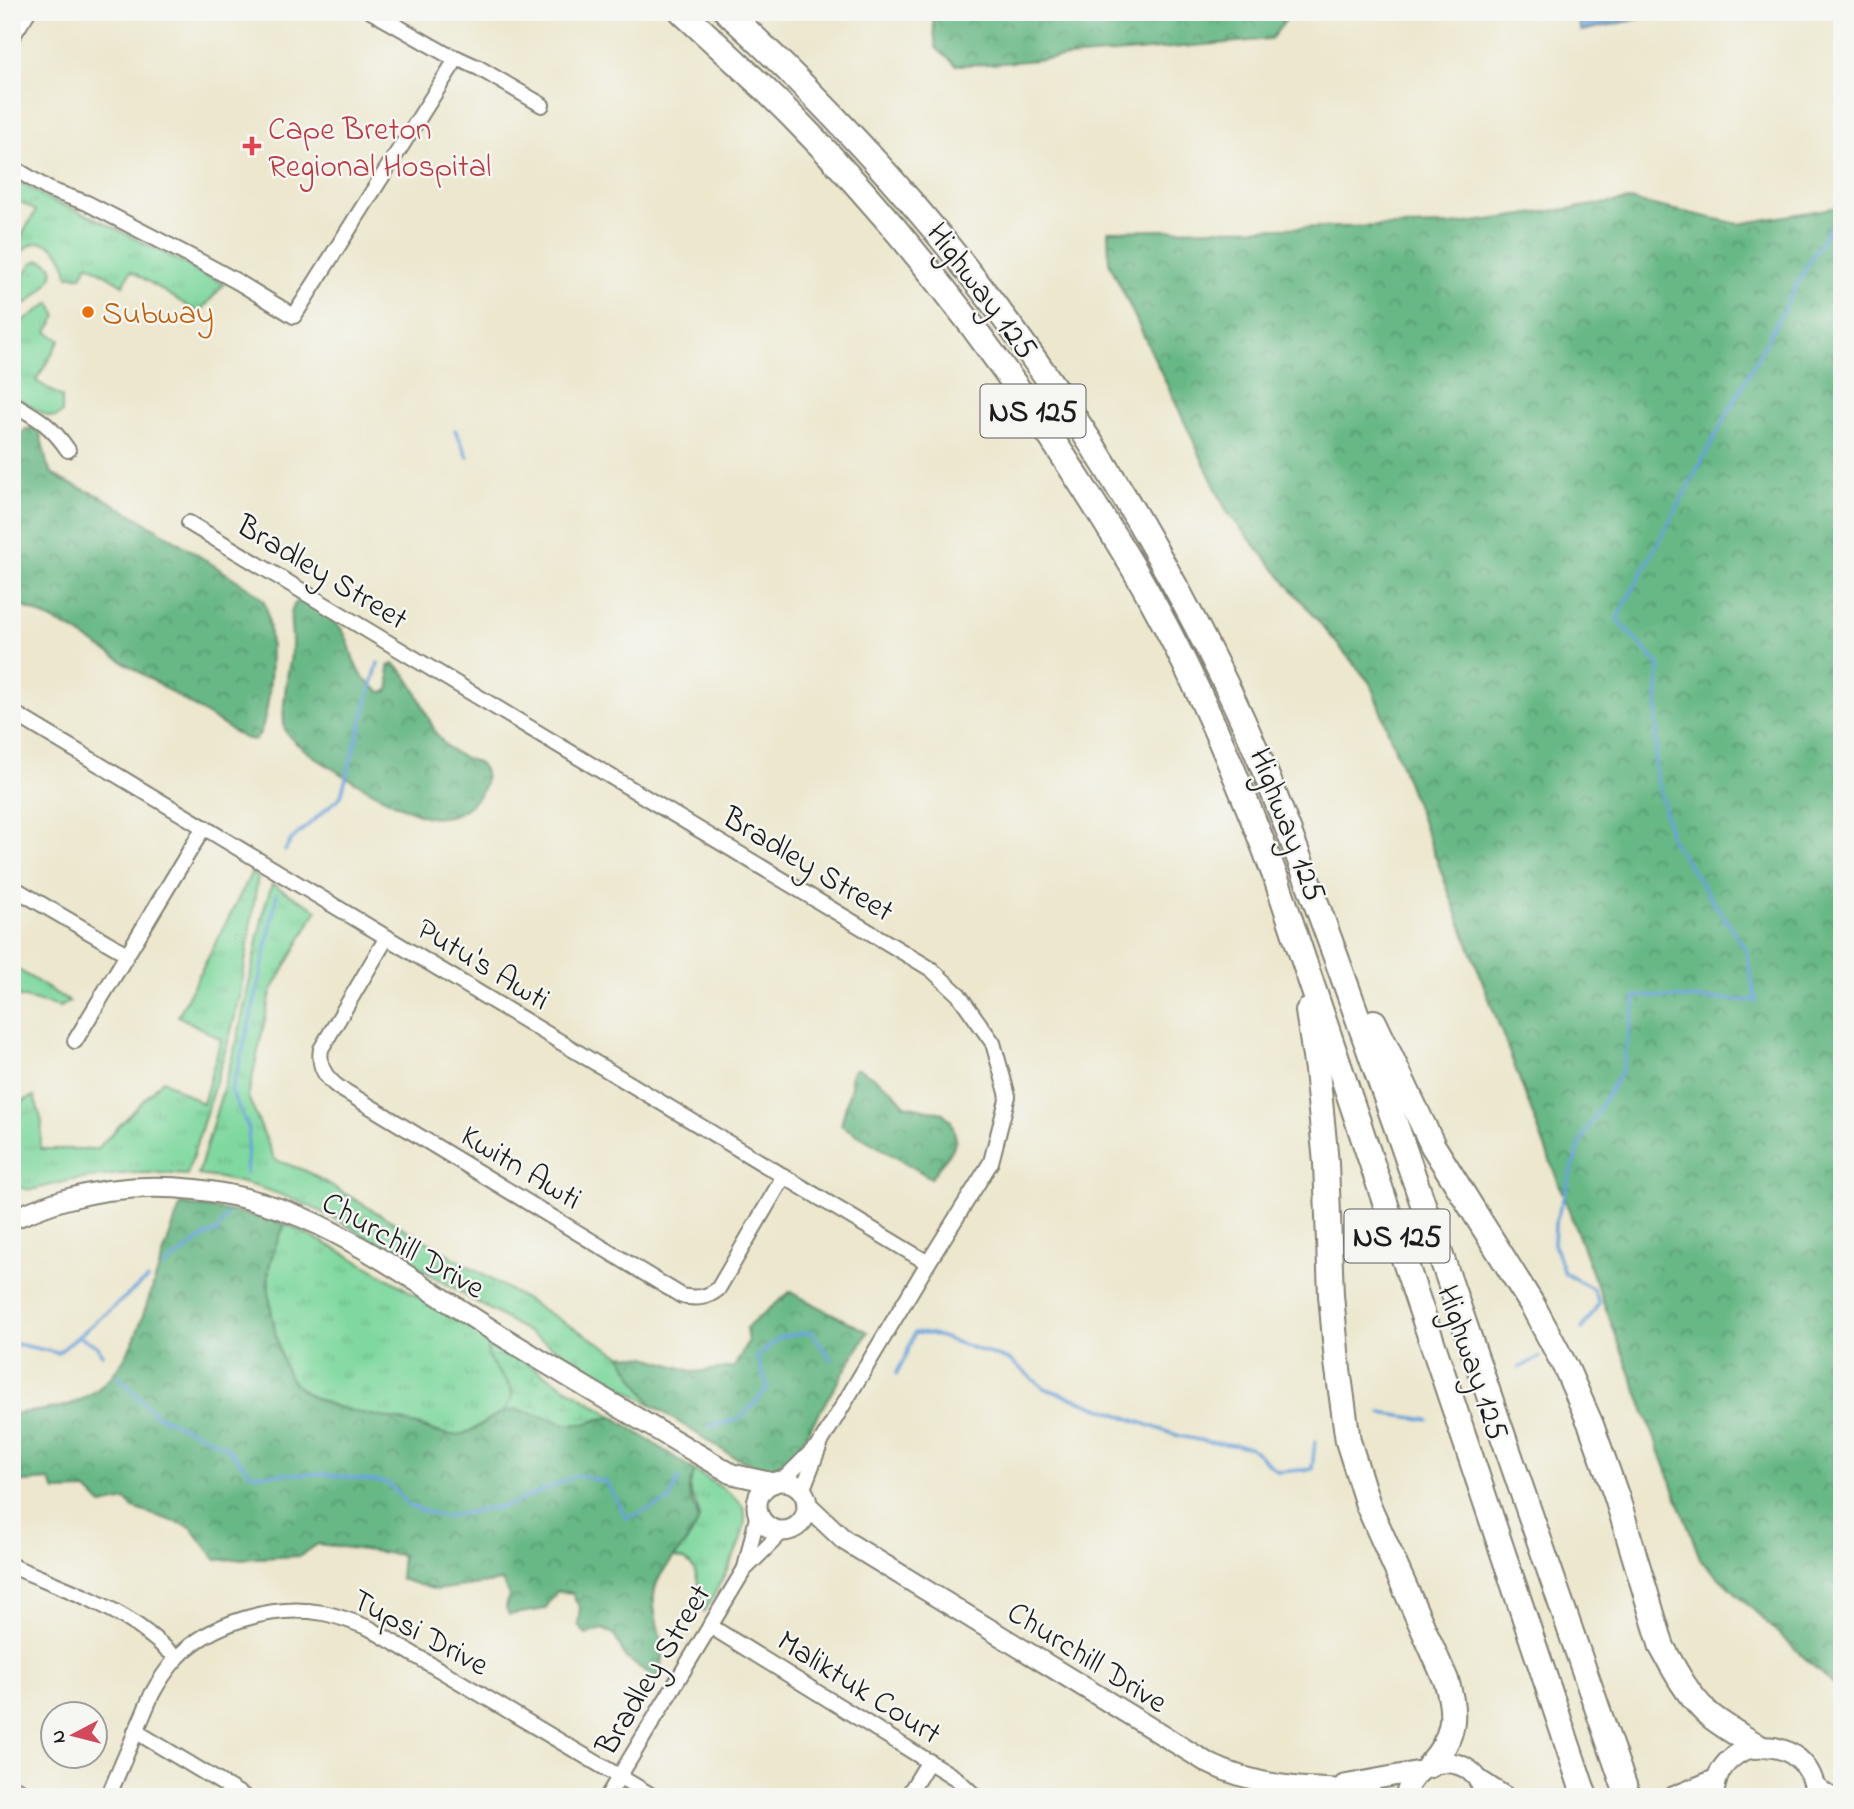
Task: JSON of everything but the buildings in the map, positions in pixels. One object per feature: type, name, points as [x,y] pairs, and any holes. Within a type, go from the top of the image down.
[{"type":"highway","name":"Highway 125","points":[[682,12],[791,115],[892,226],[977,333],[1035,415],[1117,540],[1166,627],[1249,806],[1277,881],[1585,1797]]},
{"type":"highway","name":"Highway 125","points":[[727,12],[771,52],[842,125],[942,238],[998,310],[1077,423],[1140,524],[1229,692],[1271,786],[1377,1071],[1628,1797]]},
{"type":"highway","points":[[1277,881],[1311,1022],[1325,1163],[1333,1321],[1348,1441],[1368,1505],[1450,1694],[1451,1732],[1442,1751],[1425,1768]]},
{"type":"highway","points":[[1307,881],[1433,1146],[1533,1306],[1567,1370],[1591,1425],[1617,1498],[1662,1647],[1685,1687],[1703,1709],[1716,1721],[1756,1746]]},
{"type":"main road","name":"Churchill Drive","points":[[12,1220],[67,1199],[97,1192],[150,1188],[185,1188],[260,1202],[317,1224],[355,1244],[501,1336],[732,1474],[777,1482]]},
{"type":"main road","name":"Churchill Drive","points":[[732,1474],[758,1511]]},
{"type":"main road","points":[[777,1482],[789,1482],[805,1498],[807,1513],[791,1529],[775,1530],[767,1526],[758,1511],[761,1493],[777,1482]]},
{"type":"main road","name":"Churchill Drive","points":[[805,1498],[844,1540],[1208,1763],[1257,1781],[1375,1797]]},
{"type":"main road","name":"Churchill Drive","points":[[791,1529],[844,1540]]},
{"type":"main road","points":[[1673,1797],[1716,1788],[1726,1764],[1740,1752],[1756,1746],[1776,1746],[1793,1754],[1807,1767],[1815,1791]]},
{"type":"main road","name":"Churchill Drive","points":[[1315,1788],[1361,1782],[1442,1763],[1463,1766],[1472,1772],[1482,1788]]},
{"type":"main road","points":[[1405,1797],[1412,1779],[1425,1768]]},
{"type":"main road","points":[[1482,1788],[1505,1797]]},
{"type":"street","points":[[12,37],[28,12]]},
{"type":"street","points":[[372,12],[446,54],[479,68],[542,105]]},
{"type":"street","points":[[12,167],[50,190],[88,203],[203,263],[294,316],[457,58]]},
{"type":"street","points":[[12,403],[45,423],[68,450]]},
{"type":"street","name":"Bradley Street","points":[[189,523],[931,969],[959,995],[993,1043],[1008,1096],[991,1162],[821,1442],[805,1498]]},
{"type":"street","name":"Putu's Awti","points":[[12,712],[928,1263]]},
{"type":"street","points":[[75,1041],[204,827]]},
{"type":"street","points":[[12,887],[127,954]]},
{"type":"street","name":"Kwitn Awti","points":[[387,937],[321,1049],[320,1062],[326,1076],[338,1087],[682,1296],[705,1297],[718,1289],[784,1176]]},
{"type":"street","name":"Bradley Street","points":[[777,1482],[821,1442]]},
{"type":"street","name":"Bradley Street","points":[[744,1570],[758,1511]]},
{"type":"street","name":"Bradley Street","points":[[607,1797],[744,1570],[791,1529]]},
{"type":"street","points":[[12,1566],[116,1613],[147,1633],[177,1658]]},
{"type":"street","name":"Tupsi Drive","points":[[108,1797],[156,1687],[177,1658],[186,1649],[225,1626],[254,1616],[291,1611],[320,1612],[369,1628],[654,1797]]},
{"type":"street","name":"Maliktuk Court","points":[[710,1626],[929,1761],[957,1779],[976,1797]]},
{"type":"street","points":[[135,1731],[245,1797]]},
{"type":"street","points":[[907,1797],[929,1761]]},
{"type":"street","points":[[12,1787],[36,1797]]},
{"type":"street","points":[[1815,1791],[1832,1797]]},
{"type":"green space","points":[[932,12],[1292,12],[1271,39],[956,65],[936,48]]},
{"type":"green space","points":[[1840,12],[1842,1693],[1701,1561],[1370,683],[1227,512],[1109,262],[1108,231],[1452,225],[1630,200],[1739,224],[1839,207]]},
{"type":"green space","points":[[12,177],[52,201],[91,216],[224,284],[199,313],[131,271],[123,285],[88,264],[81,276],[68,276],[60,254],[54,248],[41,243],[24,250],[12,273],[12,252],[36,211],[12,197]]},
{"type":"green space","points":[[40,260],[49,264],[51,277],[40,292],[18,308],[24,276],[34,262]]},
{"type":"green space","points":[[50,303],[57,316],[47,332],[60,340],[36,381],[62,397],[62,413],[56,417],[48,416],[12,395],[12,332]]},
{"type":"green space","points":[[33,428],[40,433],[47,464],[52,473],[102,497],[167,535],[252,590],[263,600],[270,630],[269,695],[266,715],[255,740],[244,738],[71,629],[12,601],[12,443],[26,429]]},
{"type":"green space","points":[[299,600],[314,606],[335,622],[345,635],[358,669],[380,692],[388,691],[390,687],[388,666],[394,664],[402,671],[442,741],[454,752],[476,762],[484,770],[484,785],[472,804],[455,814],[442,817],[417,813],[351,780],[292,739],[285,730],[284,709],[292,648],[291,613]]},
{"type":"green space","points":[[252,872],[258,876],[240,997],[187,1175],[131,1173],[72,1180],[31,1190],[12,1186],[12,1106],[34,1096],[42,1122],[40,1149],[97,1149],[163,1080],[203,1104],[221,1039],[178,1016]]},
{"type":"green space","points":[[272,884],[317,910],[271,992],[248,1097],[275,1160],[306,1171],[620,1355],[652,1405],[336,1219],[269,1191],[235,1181],[198,1175],[238,1037],[264,909]]},
{"type":"green space","points":[[12,966],[70,1002],[60,1007],[12,995]]},
{"type":"green space","points":[[854,1069],[859,1069],[892,1090],[905,1105],[943,1113],[951,1121],[956,1138],[953,1148],[931,1178],[841,1125]]},
{"type":"green space","points":[[181,1204],[242,1213],[285,1224],[273,1251],[269,1269],[269,1294],[274,1327],[282,1360],[293,1382],[316,1399],[344,1409],[452,1435],[465,1433],[501,1413],[516,1409],[567,1424],[614,1417],[695,1471],[689,1489],[697,1514],[697,1525],[661,1575],[655,1589],[655,1612],[663,1656],[657,1679],[626,1658],[614,1634],[602,1629],[586,1635],[578,1625],[580,1608],[572,1593],[557,1591],[545,1609],[509,1615],[506,1607],[509,1595],[502,1581],[436,1590],[400,1579],[402,1555],[318,1544],[300,1556],[216,1560],[191,1527],[133,1508],[126,1500],[102,1505],[87,1490],[55,1491],[49,1480],[12,1483],[12,1414],[71,1404],[104,1384],[116,1371],[141,1322]]},
{"type":"green space","points":[[285,1224],[364,1264],[489,1340],[491,1360],[511,1391],[508,1407],[476,1428],[453,1435],[351,1411],[305,1392],[293,1382],[282,1360],[269,1294],[270,1263]]},
{"type":"green space","points":[[790,1292],[868,1332],[798,1448],[784,1464],[761,1468],[732,1456],[652,1405],[620,1355],[646,1357],[695,1372],[734,1367],[748,1342],[746,1328]]},
{"type":"green space","points":[[489,1340],[614,1417],[584,1424],[566,1424],[517,1409],[501,1413],[509,1404],[512,1389],[492,1364],[488,1351]]},
{"type":"green space","points":[[695,1471],[733,1496],[743,1507],[745,1517],[739,1544],[704,1612],[694,1570],[684,1560],[674,1558],[694,1531],[699,1519],[690,1491]]},
{"type":"water","points":[[1575,12],[1647,12],[1648,17],[1581,31]]},
{"type":"waterway","points":[[1835,12],[1842,16]]},
{"type":"waterway","points":[[1582,1329],[1599,1303],[1592,1288],[1564,1273],[1554,1244],[1555,1224],[1582,1138],[1622,1070],[1636,996],[1756,1001],[1746,950],[1671,839],[1655,767],[1659,665],[1617,619],[1808,264],[1842,207]]},
{"type":"waterway","points":[[455,430],[468,457]]},
{"type":"waterway","points":[[285,851],[291,840],[341,796],[378,663]]},
{"type":"waterway","points":[[246,1173],[249,1129],[231,1091],[251,1018],[277,894]]},
{"type":"waterway","points":[[163,1267],[205,1236],[216,1232],[227,1215]]},
{"type":"waterway","points":[[12,1343],[58,1353],[147,1279]]},
{"type":"waterway","points":[[710,1426],[740,1419],[768,1388],[757,1357],[780,1337],[811,1332],[832,1360]]},
{"type":"waterway","points":[[896,1374],[914,1333],[932,1334],[1011,1361],[1044,1388],[1179,1436],[1250,1447],[1278,1472],[1312,1469],[1315,1441]]},
{"type":"waterway","points":[[79,1336],[97,1346],[102,1354]]},
{"type":"waterway","points":[[1519,1368],[1540,1357]]},
{"type":"waterway","points":[[118,1375],[156,1415],[224,1445],[252,1474],[324,1474],[388,1483],[409,1506],[444,1517],[510,1505],[578,1475],[606,1482],[627,1518],[669,1501],[679,1478]]},
{"type":"waterway","points":[[1381,1413],[1428,1420]]},
{"type":"place","name":"Cape Breton Regional Hospital","points":[[252,146]]},
{"type":"place","name":"Subway","points":[[88,312]]}]
